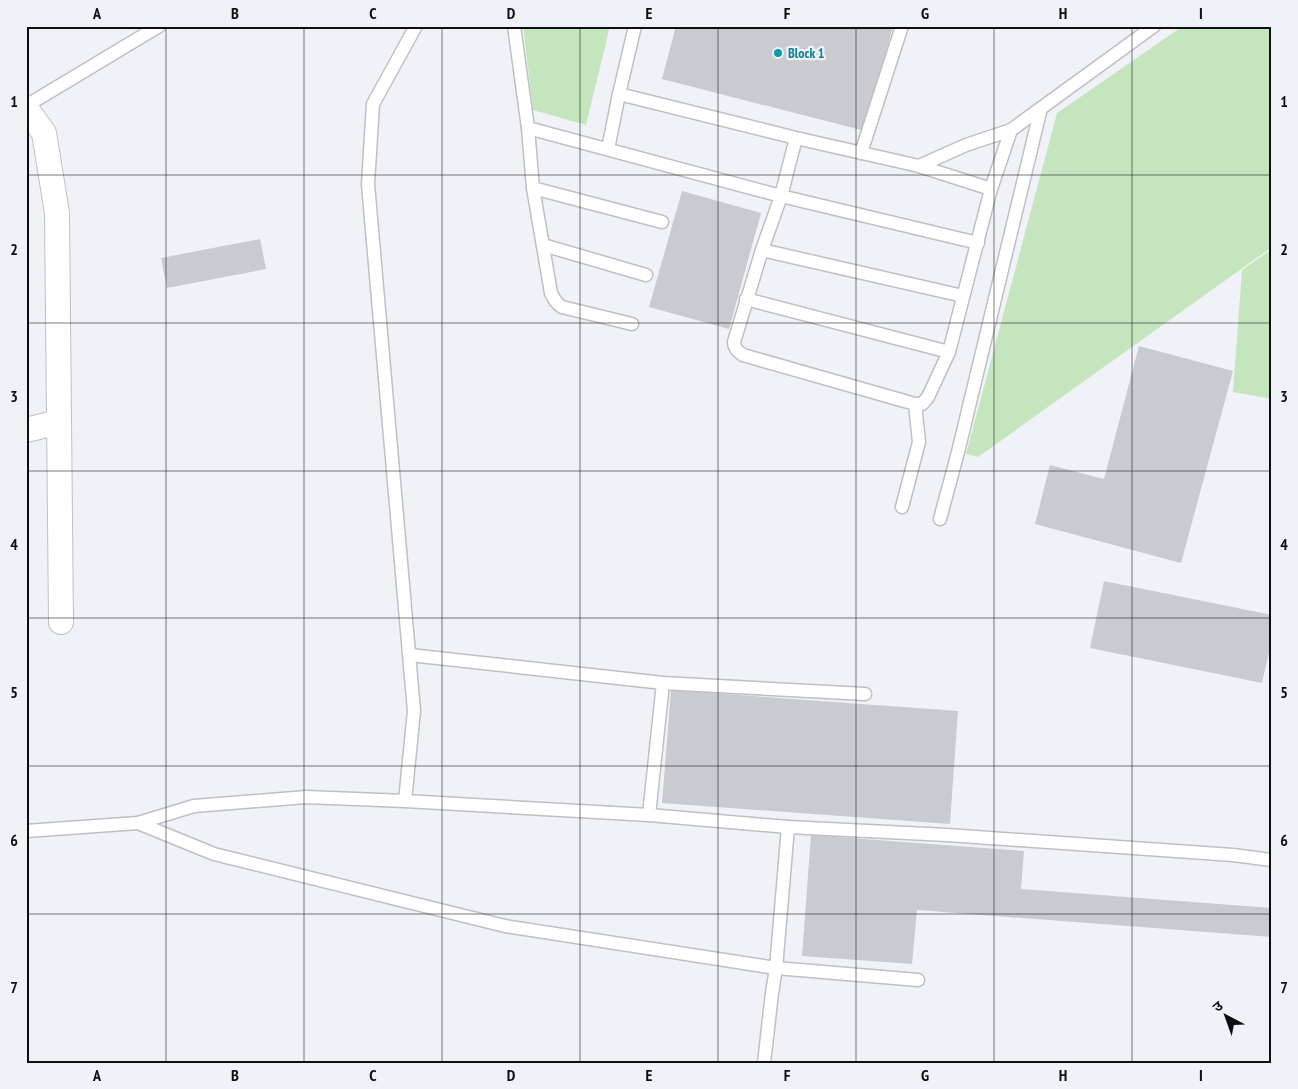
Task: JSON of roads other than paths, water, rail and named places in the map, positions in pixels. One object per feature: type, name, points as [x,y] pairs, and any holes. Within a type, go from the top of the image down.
[{"type":"street","points":[[26,107],[44,133],[57,213],[61,622]]},
{"type":"street","points":[[26,430],[59,422]]},
{"type":"lane","points":[[26,107],[159,26]]},
{"type":"lane","points":[[405,801],[414,710],[368,184],[373,104],[416,26]]},
{"type":"lane","points":[[514,26],[528,128],[533,188],[551,293],[557,304],[562,307],[632,324]]},
{"type":"lane","points":[[608,149],[635,26]]},
{"type":"lane","points":[[861,153],[902,26]]},
{"type":"lane","points":[[919,166],[966,145],[1011,130],[1154,26]]},
{"type":"lane","points":[[619,94],[919,166],[991,189]]},
{"type":"lane","points":[[940,519],[1041,108]]},
{"type":"lane","points":[[528,128],[781,196],[978,243]]},
{"type":"lane","points":[[796,138],[781,196],[746,299],[734,345],[739,353],[743,355],[916,404],[922,404],[928,397],[949,352],[991,189],[1011,130]]},
{"type":"lane","points":[[533,188],[662,222]]},
{"type":"lane","points":[[544,245],[646,275]]},
{"type":"lane","points":[[762,250],[963,296]]},
{"type":"lane","points":[[746,299],[949,352]]},
{"type":"lane","points":[[902,507],[919,442],[916,404]]},
{"type":"lane","points":[[410,655],[663,683],[865,694]]},
{"type":"lane","points":[[649,815],[663,683]]},
{"type":"lane","points":[[26,831],[138,823],[194,806],[306,797],[649,815],[788,827],[947,835],[1233,855],[1272,860]]},
{"type":"lane","points":[[138,823],[214,854],[505,926],[776,968],[918,980]]},
{"type":"lane","points":[[764,1063],[776,968],[788,827]]},
{"type":"place","name":"Block 1","points":[[778,53]]}]
